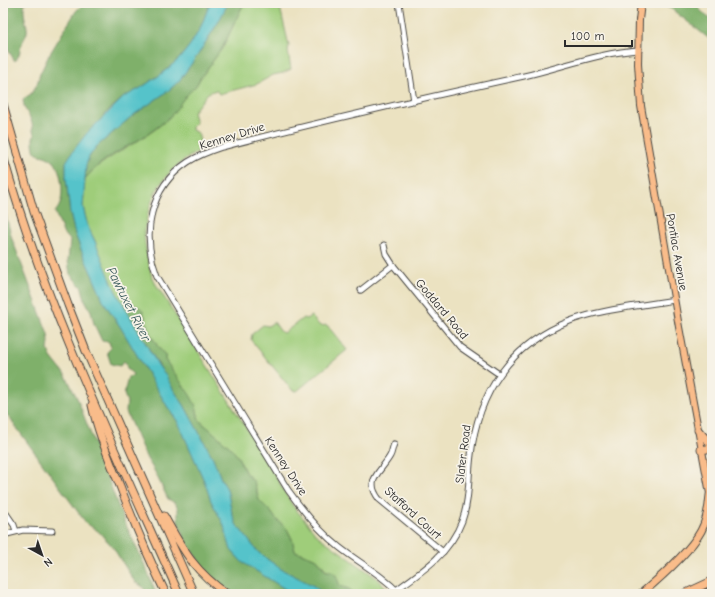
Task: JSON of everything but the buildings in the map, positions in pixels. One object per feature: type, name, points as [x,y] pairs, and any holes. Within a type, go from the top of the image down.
[{"type":"highway","points":[[3,104],[28,192],[61,289],[86,351],[194,594]]},
{"type":"highway","points":[[3,156],[44,283],[88,389],[179,594]]},
{"type":"highway","points":[[88,389],[96,421],[107,452],[133,520],[165,594]]},
{"type":"highway","points":[[698,430],[712,444]]},
{"type":"highway","points":[[701,450],[712,448]]},
{"type":"highway","points":[[142,477],[188,558],[206,578],[227,594]]},
{"type":"highway","points":[[641,594],[675,562],[698,535],[706,516],[710,495]]},
{"type":"highway","points":[[684,594],[712,581]]},
{"type":"highway","points":[[705,594],[712,591]]},
{"type":"main road","name":"Pontiac Avenue","points":[[641,3],[639,20],[638,76],[641,106],[674,300],[712,504]]},
{"type":"street","points":[[398,3],[414,101]]},
{"type":"street","name":"Kenney Drive","points":[[398,592],[378,573],[345,552],[327,537],[299,506],[156,276],[150,257],[148,236],[153,208],[162,189],[180,168],[197,156],[222,147],[538,73],[604,56],[639,50]]},
{"type":"street","name":"Goddard Road","points":[[384,245],[386,254],[393,265],[460,347],[499,374]]},
{"type":"street","points":[[361,290],[393,265]]},
{"type":"street","name":"Slater Road","points":[[398,592],[429,566],[442,552],[454,536],[462,521],[468,491],[471,456],[477,420],[486,398],[499,374],[512,359],[529,344],[544,334],[570,321],[589,315],[674,300]]},
{"type":"street","name":"Stafford Court","points":[[394,444],[390,456],[374,477],[374,490],[380,498],[442,552]]},
{"type":"street","points":[[3,509],[14,525],[16,531]]},
{"type":"street","points":[[3,535],[22,530],[52,531]]},
{"type":"green space","points":[[3,3],[25,3],[24,13],[27,33],[15,61],[6,41]]},
{"type":"green space","points":[[84,3],[210,3],[200,29],[179,59],[160,75],[124,97],[108,111],[73,151],[66,163],[70,213],[75,234],[104,302],[178,422],[205,483],[211,501],[223,523],[231,550],[242,562],[293,594],[234,594],[214,579],[202,566],[185,540],[178,522],[178,508],[175,503],[168,499],[147,459],[126,412],[127,402],[124,394],[128,377],[132,376],[133,374],[127,369],[124,361],[120,366],[111,364],[107,352],[111,348],[109,342],[102,341],[94,324],[91,311],[85,300],[82,288],[70,274],[68,261],[70,240],[64,235],[55,212],[59,206],[62,194],[60,174],[58,168],[52,160],[36,153],[34,150],[33,138],[35,135],[31,120],[24,107],[23,99],[31,94],[37,84],[49,55],[76,11]]},
{"type":"green space","points":[[228,3],[245,3],[223,47],[195,87],[173,114],[163,123],[100,164],[85,179],[86,165],[89,157],[96,147],[132,116],[168,91],[179,81],[219,21]]},
{"type":"green space","points":[[245,3],[279,3],[289,46],[288,51],[291,69],[283,73],[273,75],[257,84],[219,94],[216,90],[208,93],[193,112],[196,123],[192,127],[192,130],[198,133],[202,149],[191,155],[173,169],[166,177],[154,195],[147,218],[144,233],[152,278],[262,453],[293,506],[318,536],[378,579],[392,594],[355,594],[349,589],[340,586],[317,559],[295,551],[292,539],[287,529],[259,500],[254,482],[245,472],[238,457],[231,448],[199,420],[196,406],[165,360],[165,355],[158,347],[148,329],[145,316],[132,304],[123,305],[108,276],[88,227],[83,207],[85,179],[88,175],[106,160],[146,136],[170,116],[185,96],[197,85],[223,47]]},
{"type":"green space","points":[[664,3],[697,3],[700,10],[712,21],[712,41]]},
{"type":"green space","points":[[3,204],[12,239],[48,334],[48,350],[51,357],[66,376],[77,398],[124,521],[147,570],[156,594],[148,594],[142,586],[135,582],[112,546],[98,531],[86,523],[3,409]]},
{"type":"green space","points":[[132,304],[141,308],[143,311],[151,336],[165,355],[165,360],[190,395],[196,406],[199,420],[231,448],[238,457],[245,472],[254,482],[259,500],[287,529],[292,539],[295,551],[317,559],[326,571],[332,571],[336,575],[340,586],[349,589],[355,594],[324,594],[314,586],[281,569],[258,552],[236,524],[227,489],[221,479],[213,458],[184,405],[123,305]]},
{"type":"green space","points":[[311,316],[320,326],[327,325],[347,350],[297,391],[292,390],[251,340],[252,334],[263,325],[268,326],[274,322],[281,332],[284,333],[303,318],[306,319]]},
{"type":"water","points":[[210,3],[228,3],[219,21],[179,81],[168,91],[132,116],[96,147],[89,157],[86,165],[83,207],[88,227],[115,290],[158,365],[184,405],[213,458],[221,479],[227,489],[236,524],[258,552],[281,569],[314,586],[324,594],[293,594],[242,562],[231,550],[223,523],[211,501],[205,483],[178,422],[104,302],[75,234],[70,213],[66,178],[66,162],[73,151],[87,133],[124,97],[160,75],[179,59],[200,29]]},
{"type":"water label","name":"Pawtuxet River","points":[[129,304]]}]
